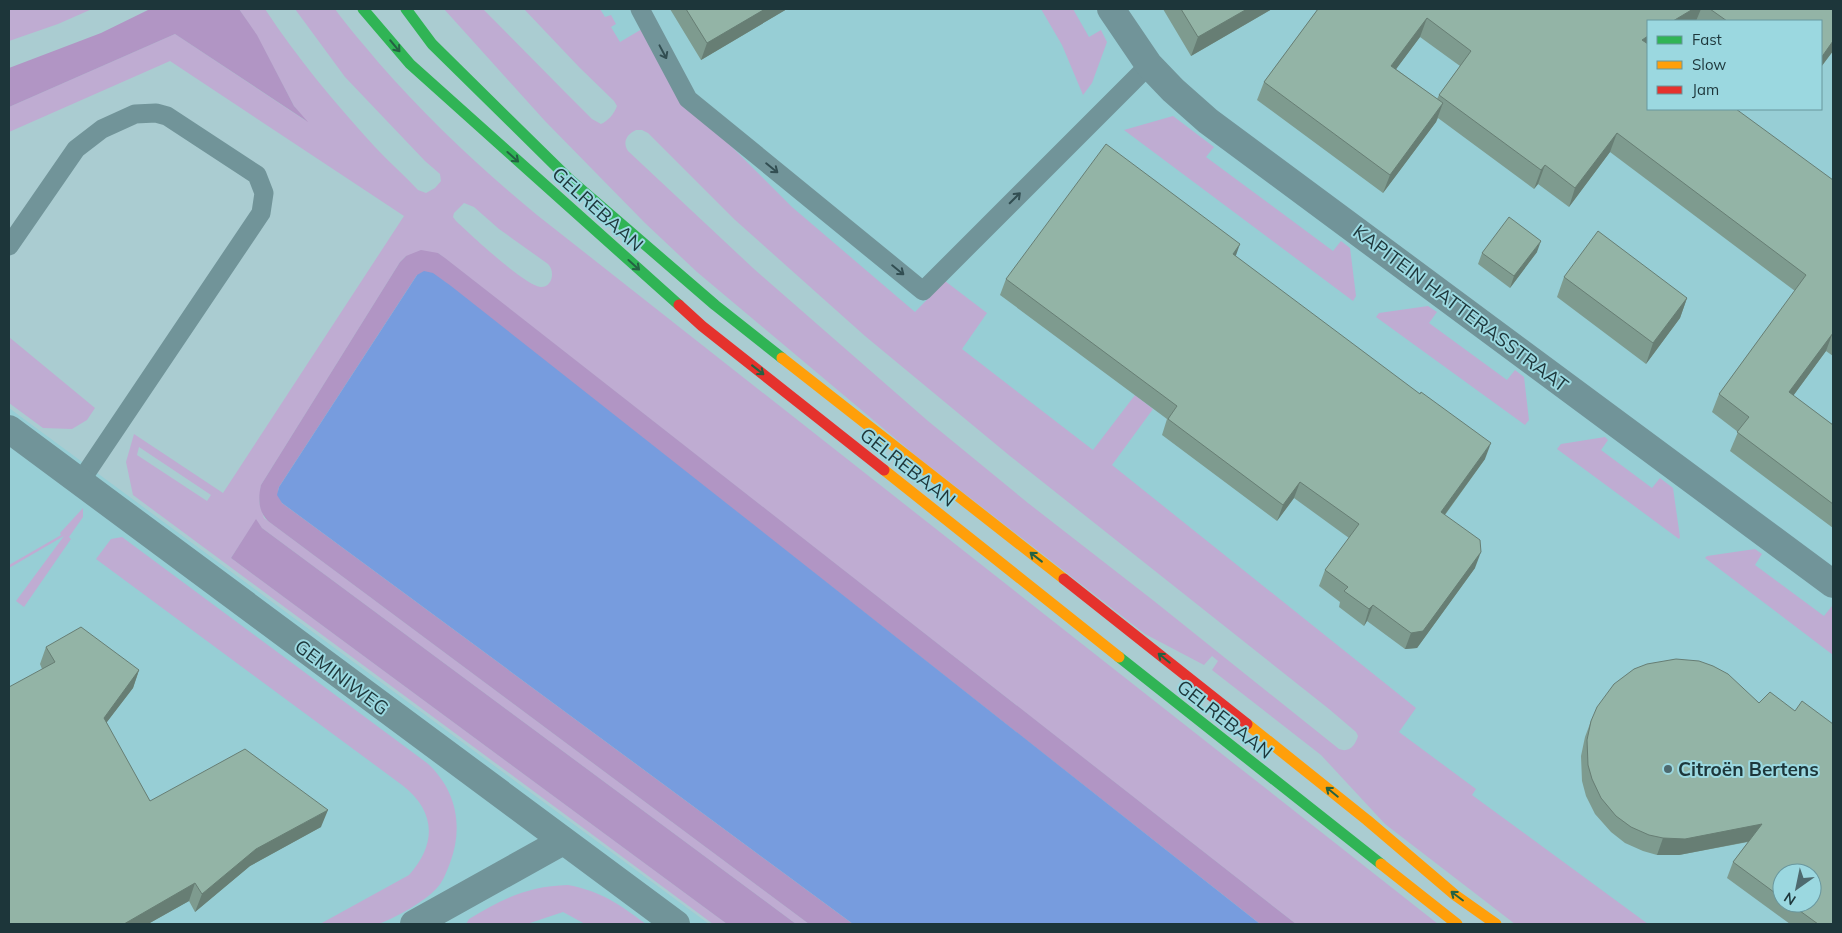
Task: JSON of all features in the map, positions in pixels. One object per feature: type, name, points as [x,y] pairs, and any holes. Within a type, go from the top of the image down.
[{"type":"street","name":"GELREBAAN","points":[[363,9],[410,64],[702,326],[1457,924]]},
{"type":"street","name":"GELREBAAN","points":[[406,9],[432,44],[569,179],[715,305],[1367,820],[1455,895],[1496,924]]},
{"type":"street","name":"KAPITEIN HATTERASSTRAAT","points":[[1111,9],[1149,64],[1173,90],[1208,121],[1833,584]]},
{"type":"street","name":"GEMINIWEG","points":[[9,429],[676,924]]},
{"type":"street","points":[[414,924],[563,841]]},
{"type":"lane","points":[[640,9],[688,99],[923,290],[1149,64]]},
{"type":"lane","points":[[9,246],[76,149],[102,129],[135,114],[156,113],[167,116],[257,175],[264,193],[261,213],[80,482]]},
{"type":"shaded area","points":[[9,9],[92,9],[58,24],[9,41]]},
{"type":"shaded area","points":[[150,9],[239,9],[257,35],[294,106],[308,122],[175,34],[9,107],[9,68],[101,33]]},
{"type":"shaded area","points":[[239,9],[265,9],[303,63],[345,114],[418,190],[426,193],[435,188],[441,181],[440,174],[425,161],[345,77],[295,9],[335,9],[378,62],[435,123],[537,215],[1438,924],[1296,924],[438,253],[406,256],[400,262],[261,485],[259,502],[264,518],[809,924],[796,924],[262,528],[256,520],[231,558],[727,924],[713,924],[133,495],[126,462],[134,434],[223,493],[404,216],[170,61],[9,132],[9,107],[175,34],[306,121],[294,106],[257,36]],"holes":[[[464,203],[474,207],[499,229],[548,264],[552,271],[550,282],[541,287],[523,278],[456,221],[453,217],[454,213]],[[139,447],[211,495],[207,501],[137,455]]]},
{"type":"shaded area","points":[[444,9],[483,9],[592,119],[601,124],[614,112],[617,106],[614,101],[524,9],[600,9],[605,17],[611,15],[616,24],[611,27],[620,42],[647,26],[703,118],[792,207],[915,312],[945,281],[987,313],[962,349],[1093,450],[1135,395],[1153,409],[1112,465],[1416,708],[1399,732],[1476,789],[1472,795],[1648,924],[1515,924],[1385,824],[1321,755],[1212,670],[1218,661],[1212,656],[1204,665],[1145,634],[915,455],[697,272],[645,223],[545,121]],"holes":[[[636,130],[648,133],[734,219],[865,336],[1010,456],[1356,732],[1358,736],[1353,746],[1346,750],[1339,749],[1028,503],[928,421],[754,269],[628,151],[625,144],[628,136]]]},
{"type":"shaded area","points":[[594,9],[1833,9],[1833,924],[1634,924],[1464,798],[907,317],[619,49]]},
{"type":"shaded area","points":[[1041,9],[1073,9],[1089,37],[1101,30],[1107,42],[1092,83],[1083,95],[1062,45]]},
{"type":"shaded area","points":[[1173,116],[1214,147],[1206,157],[1333,251],[1341,241],[1350,248],[1356,296],[1353,301],[1124,130]]},
{"type":"shaded area","points":[[421,250],[438,253],[445,258],[1296,924],[1260,924],[442,280],[417,275],[279,487],[278,491],[282,503],[853,924],[809,924],[268,521],[262,513],[260,504],[261,485],[400,262],[406,256]]},
{"type":"shaded area","points":[[1428,306],[1437,312],[1429,323],[1507,380],[1515,370],[1524,377],[1529,420],[1525,425],[1376,317],[1379,313]]},
{"type":"shaded area","points":[[9,337],[95,408],[87,420],[72,429],[43,428],[9,403]]},
{"type":"shaded area","points":[[9,408],[709,924],[9,924]]},
{"type":"shaded area","points":[[1605,437],[1608,440],[1601,450],[1652,488],[1660,478],[1673,488],[1679,539],[1557,449],[1561,444]]},
{"type":"shaded area","points":[[83,508],[83,517],[69,537],[71,539],[24,607],[16,601],[64,536],[9,568],[9,565],[61,535],[60,533]]},
{"type":"shaded area","points":[[256,519],[262,528],[796,924],[727,924],[231,558]]},
{"type":"shaded area","points":[[122,537],[427,763],[437,773],[451,796],[457,822],[454,849],[450,863],[441,883],[431,894],[410,909],[381,923],[361,925],[320,924],[409,875],[424,852],[428,840],[429,828],[427,817],[413,795],[402,785],[96,559],[111,539]]},
{"type":"shaded area","points":[[1755,549],[1762,554],[1755,565],[1824,616],[1833,607],[1833,655],[1705,558],[1707,556]]},
{"type":"shaded area","points":[[568,885],[591,891],[609,899],[646,924],[585,924],[563,912],[527,924],[466,924],[469,919],[481,912],[516,895],[540,888]]},
{"type":"water","points":[[424,271],[433,273],[451,286],[1260,924],[853,924],[282,503],[277,495],[279,487],[417,275]]},
{"type":"building","points":[[686,9],[765,9],[707,43]]},
{"type":"building","points":[[1181,9],[1247,9],[1198,37]]},
{"type":"building","points":[[1318,9],[1693,9],[1675,20],[1647,20],[1647,37],[1642,40],[1647,43],[1647,110],[1737,110],[1833,180],[1833,333],[1789,392],[1833,425],[1833,504],[1737,432],[1749,417],[1719,394],[1806,275],[1617,133],[1575,188],[1545,165],[1541,170],[1439,95],[1471,51],[1427,18],[1391,66],[1443,103],[1390,175],[1264,82]]},
{"type":"building","points":[[1710,9],[1833,9],[1833,41],[1822,57],[1822,20],[1726,20]]},
{"type":"building","points":[[1106,144],[1240,244],[1233,254],[1420,394],[1421,392],[1491,443],[1441,512],[1480,540],[1481,552],[1423,631],[1411,633],[1373,605],[1369,609],[1344,591],[1348,587],[1325,570],[1359,524],[1300,482],[1283,505],[1168,419],[1177,406],[1006,279]]},
{"type":"building","points":[[1509,217],[1541,241],[1514,276],[1482,253]]},
{"type":"building","points":[[1598,231],[1687,298],[1653,343],[1564,277]]},
{"type":"building","points":[[81,627],[139,670],[104,718],[150,801],[245,749],[328,810],[256,849],[202,894],[195,883],[124,924],[9,924],[9,687],[55,662],[46,647]]},
{"type":"building","points":[[1676,659],[1699,661],[1728,674],[1759,703],[1770,692],[1795,711],[1802,701],[1833,724],[1833,924],[1818,924],[1803,913],[1822,913],[1822,863],[1772,863],[1772,891],[1733,862],[1762,824],[1685,839],[1663,838],[1649,835],[1631,827],[1616,816],[1601,798],[1588,765],[1587,740],[1591,721],[1597,707],[1614,684],[1634,669],[1647,664]]},
{"type":"traffic: fast","points":[[363,9],[410,64],[679,305]]},
{"type":"traffic: fast","points":[[406,9],[432,44],[569,179],[715,305],[782,358]]},
{"type":"traffic: fast","points":[[1119,657],[1381,864]]},
{"type":"traffic: slow","points":[[782,358],[1064,579]]},
{"type":"traffic: slow","points":[[884,470],[1119,657]]},
{"type":"traffic: slow","points":[[1247,724],[1367,820],[1455,895],[1496,924]]},
{"type":"traffic: slow","points":[[1381,864],[1457,924]]},
{"type":"traffic: jam","points":[[679,305],[702,326],[884,470]]},
{"type":"traffic: jam","points":[[1064,579],[1247,724]]},
{"type":"place","name":"Citroën Bertens","points":[[1668,769]]}]
